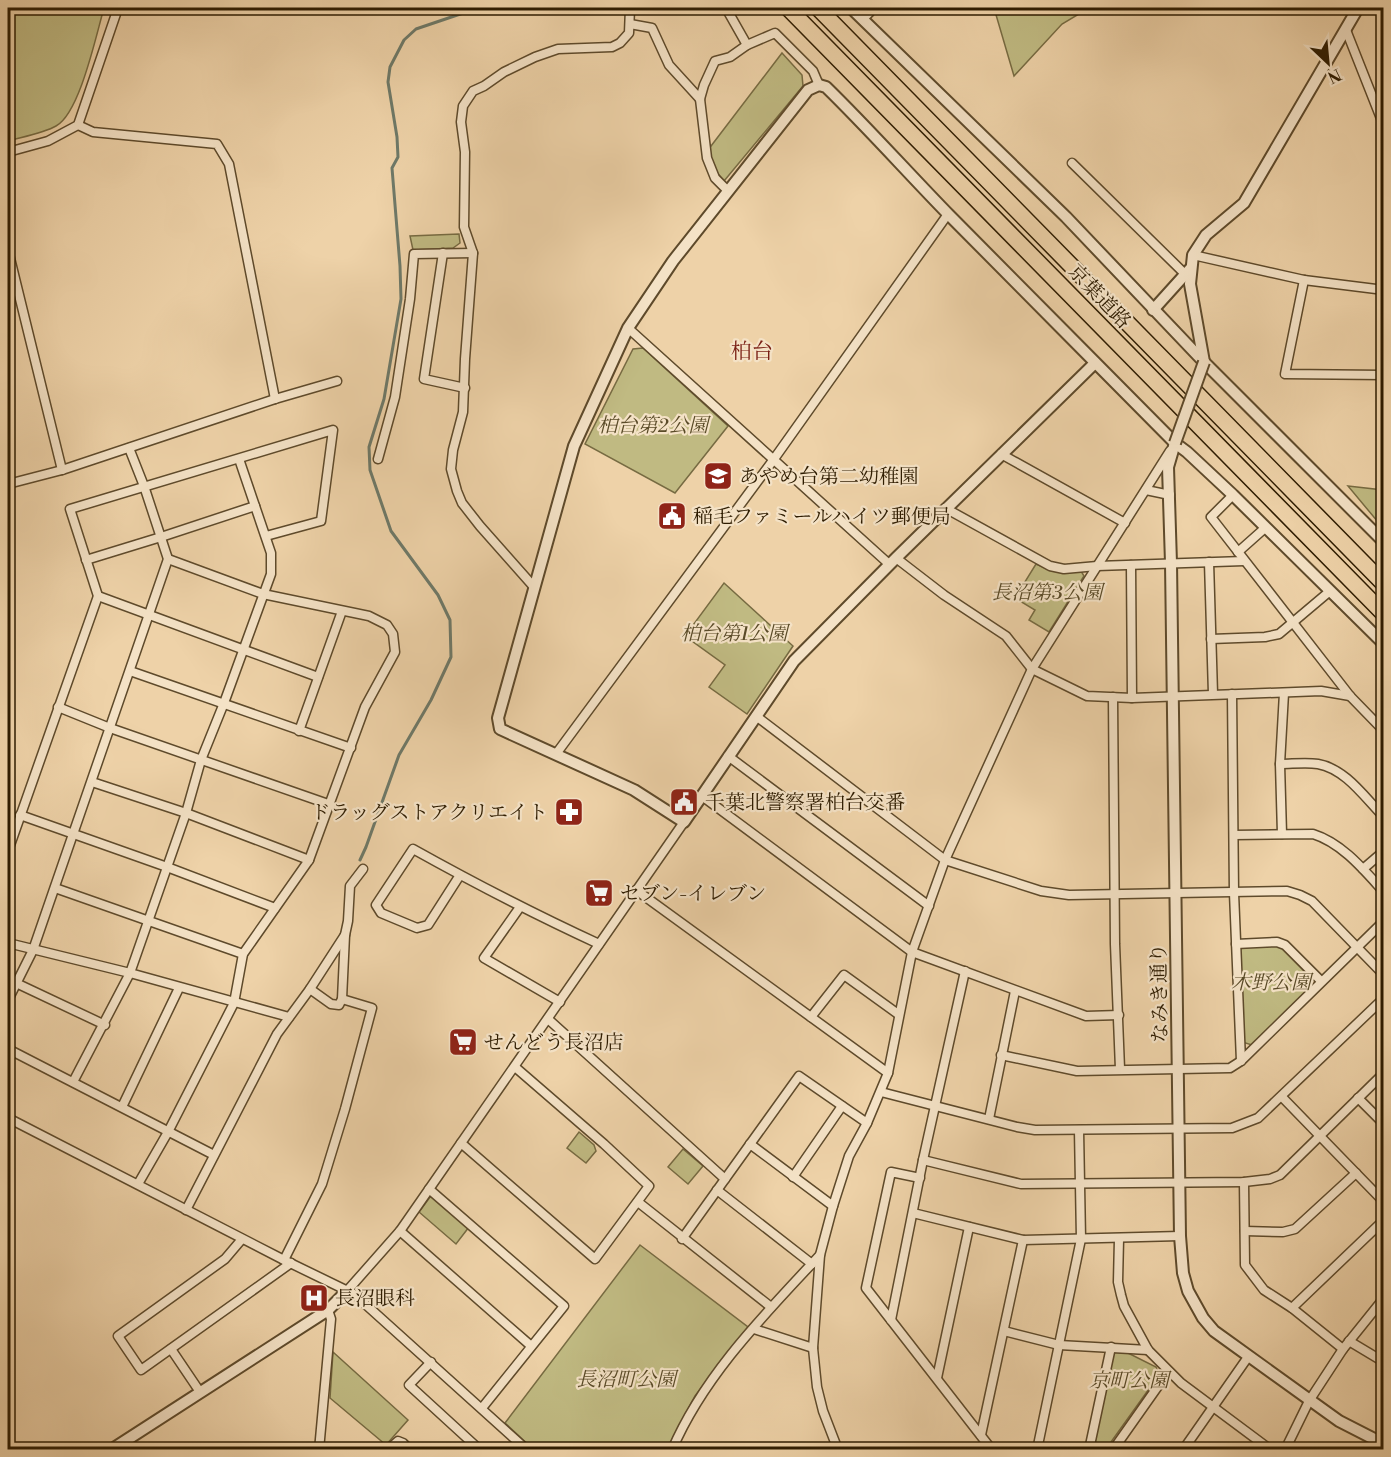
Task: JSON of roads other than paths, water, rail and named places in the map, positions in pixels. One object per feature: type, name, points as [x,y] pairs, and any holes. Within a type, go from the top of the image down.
[{"type":"highway","name":"京葉道路","points":[[788,8],[1383,614]]},
{"type":"highway","name":"京葉道路","points":[[819,8],[1383,584]]},
{"type":"street","points":[[8,152],[48,141],[78,125],[118,8]]},
{"type":"street","points":[[534,587],[462,503],[451,469],[463,412],[473,252],[464,228],[465,152],[461,122],[463,106],[473,91],[504,72],[558,49],[612,47],[625,39],[629,33],[630,8]]},
{"type":"street","points":[[726,8],[747,45]]},
{"type":"street","points":[[851,8],[1066,217],[1153,310],[1383,542]]},
{"type":"street","points":[[862,19],[871,8]]},
{"type":"street","points":[[1153,310],[1188,271],[1193,255],[1206,235],[1244,203],[1358,8]]},
{"type":"street","points":[[630,24],[652,28],[669,65],[700,99]]},
{"type":"street","points":[[1346,30],[1383,126]]},
{"type":"street","points":[[728,191],[715,177],[707,158],[700,99],[715,61],[730,57],[747,45],[775,33],[813,71],[819,85]]},
{"type":"street","points":[[684,822],[634,790],[500,729],[498,718],[574,446],[628,328],[673,261],[728,191],[808,90],[819,85],[826,87],[858,118],[948,214],[1174,443],[1187,452],[1233,495],[1383,644]]},
{"type":"street","points":[[78,125],[93,132],[217,144],[229,164],[275,399]]},
{"type":"street","points":[[1072,163],[1188,271],[1204,362]]},
{"type":"street","points":[[556,754],[774,459],[948,214]]},
{"type":"street","points":[[8,250],[62,470]]},
{"type":"street","points":[[378,459],[395,397],[410,299],[414,254],[473,252]]},
{"type":"street","points":[[443,253],[424,379],[465,387]]},
{"type":"street","points":[[1193,255],[1304,280],[1383,291]]},
{"type":"street","points":[[1304,280],[1285,374],[1383,375]]},
{"type":"street","points":[[628,328],[892,561],[1006,636],[1032,669],[1087,696],[1132,698],[1321,691],[1350,696]]},
{"type":"street","name":"なみき通り","points":[[1204,362],[1174,443],[1168,467],[1180,1236],[1183,1272],[1194,1305],[1214,1331],[1309,1401],[1339,1421],[1383,1444]]},
{"type":"street","points":[[111,1449],[328,1310],[347,1290],[400,1231],[794,661],[945,508],[1095,363]]},
{"type":"street","points":[[8,484],[62,470],[275,399],[337,381]]},
{"type":"street","points":[[8,851],[98,596],[70,509],[333,430],[321,521],[266,536]]},
{"type":"street","points":[[838,1449],[823,1411],[817,1387],[813,1348],[820,1255],[849,1156],[867,1123],[888,1073],[912,952],[945,860],[1032,669],[1174,443]]},
{"type":"street","points":[[8,1000],[33,950],[168,559],[129,448]]},
{"type":"street","points":[[1001,454],[1125,523]]},
{"type":"street","points":[[73,1082],[130,973],[186,813],[201,760],[224,703],[272,564],[272,553],[239,459]]},
{"type":"street","points":[[1146,490],[1170,495]]},
{"type":"street","points":[[1233,495],[1211,517],[1350,696],[1383,731]]},
{"type":"street","points":[[86,560],[255,506]]},
{"type":"street","points":[[945,508],[1050,566],[1064,569],[1244,561]]},
{"type":"street","points":[[1238,552],[1265,528]]},
{"type":"street","points":[[138,1184],[168,1132],[234,1003],[243,954],[309,860],[366,707],[396,652],[393,634],[380,620],[263,594],[168,559]]},
{"type":"street","points":[[1209,562],[1213,694]]},
{"type":"street","points":[[1131,565],[1132,698]]},
{"type":"street","points":[[1211,639],[1273,636],[1293,623],[1330,591]]},
{"type":"street","points":[[98,596],[318,677]]},
{"type":"street","points":[[299,731],[342,611]]},
{"type":"street","points":[[130,671],[351,748]]},
{"type":"street","points":[[1282,834],[1280,764],[1284,693]]},
{"type":"street","points":[[1232,694],[1234,893],[1241,1061]]},
{"type":"street","points":[[1113,697],[1115,944],[1120,1069]]},
{"type":"street","points":[[58,707],[110,728],[331,805]]},
{"type":"street","points":[[756,716],[945,860],[1041,891],[1069,895],[1287,891],[1312,901],[1383,975]]},
{"type":"street","points":[[728,756],[929,906]]},
{"type":"street","points":[[1280,764],[1316,764],[1337,771],[1383,817]]},
{"type":"street","points":[[92,782],[186,813],[309,860]]},
{"type":"street","points":[[702,796],[912,952],[1086,1016],[1119,1015]]},
{"type":"street","points":[[20,815],[275,908]]},
{"type":"street","points":[[1234,835],[1313,834],[1324,837],[1364,869],[1383,892]]},
{"type":"street","points":[[460,875],[429,925],[417,928],[381,913],[376,905],[413,849],[520,907],[599,944]]},
{"type":"street","points":[[1364,869],[1383,851]]},
{"type":"street","points":[[310,989],[331,1004],[339,1005],[342,999],[350,886],[363,869]]},
{"type":"street","points":[[55,888],[243,954]]},
{"type":"street","points":[[636,890],[888,1073]]},
{"type":"street","points":[[520,907],[484,958],[560,1002]]},
{"type":"street","points":[[1001,1055],[1077,1071],[1230,1068],[1241,1061],[1383,921]]},
{"type":"street","points":[[186,1210],[277,1034],[345,935]]},
{"type":"street","points":[[1236,944],[1277,942],[1285,945],[1321,981]]},
{"type":"street","points":[[8,943],[130,973],[289,1017]]},
{"type":"street","points":[[891,1320],[923,1160],[965,971]]},
{"type":"street","points":[[811,1017],[844,975],[898,1014]]},
{"type":"street","points":[[16,983],[105,1024]]},
{"type":"street","points":[[122,1107],[179,988]]},
{"type":"street","points":[[989,1119],[1015,991]]},
{"type":"street","points":[[880,1092],[1035,1130],[1232,1128],[1258,1118],[1383,998]]},
{"type":"street","points":[[242,1239],[225,1259],[118,1336],[141,1370],[287,1262],[322,1184],[372,1008],[342,999]]},
{"type":"street","points":[[548,1019],[724,1179]]},
{"type":"street","points":[[8,1048],[214,1155]]},
{"type":"street","points":[[461,1143],[595,1259],[638,1202],[649,1186],[515,1067]]},
{"type":"street","points":[[923,1160],[1021,1184],[1244,1182],[1270,1179],[1280,1175],[1383,1073]]},
{"type":"street","points":[[682,1239],[799,1076],[867,1123]]},
{"type":"street","points":[[1282,1097],[1383,1202]]},
{"type":"street","points":[[1358,1098],[1383,1124]]},
{"type":"street","points":[[793,1177],[842,1106]]},
{"type":"street","points":[[8,1118],[287,1262],[347,1290],[375,1312],[527,1449]]},
{"type":"street","points":[[1037,1449],[1081,1239],[1079,1130]]},
{"type":"street","points":[[750,1144],[833,1206]]},
{"type":"street","points":[[920,1178],[891,1172],[866,1288],[992,1449]]},
{"type":"street","points":[[1245,1231],[1283,1232],[1295,1229],[1356,1173]]},
{"type":"street","points":[[1244,1182],[1245,1265],[1264,1290],[1292,1308],[1343,1349]]},
{"type":"street","points":[[429,1189],[564,1306],[530,1345],[482,1408]]},
{"type":"street","points":[[717,1190],[812,1264]]},
{"type":"street","points":[[638,1202],[771,1307]]},
{"type":"street","points":[[913,1213],[1023,1240],[1180,1236]]},
{"type":"street","points":[[1292,1308],[1383,1221]]},
{"type":"street","points":[[937,1378],[969,1227]]},
{"type":"street","points":[[400,1231],[530,1345]]},
{"type":"street","points":[[1119,1239],[1118,1282],[1121,1295],[1124,1306],[1148,1350],[1168,1372],[1271,1449]]},
{"type":"street","points":[[981,1436],[1023,1240]]},
{"type":"street","points":[[672,1449],[694,1406],[725,1362],[771,1307],[820,1255]]},
{"type":"street","points":[[1285,1449],[1309,1401],[1343,1349],[1383,1298]]},
{"type":"street","points":[[319,1449],[331,1318],[328,1310]]},
{"type":"street","points":[[754,1329],[813,1348]]},
{"type":"street","points":[[1004,1331],[1059,1345],[1148,1350]]},
{"type":"street","points":[[1349,1341],[1383,1362]]},
{"type":"street","points":[[1089,1449],[1111,1347]]},
{"type":"street","points":[[171,1349],[200,1392]]},
{"type":"street","points":[[1183,1449],[1248,1357]]},
{"type":"street","points":[[431,1362],[409,1385],[480,1449]]},
{"type":"street","points":[[1113,1449],[1168,1372]]},
{"type":"street","points":[[388,1449],[398,1441],[410,1449]]},
{"type":"waterway","points":[[360,860],[399,755],[431,700],[451,657],[450,620],[438,595],[391,531],[370,470],[369,447],[384,399],[401,299],[392,168],[398,157],[388,82],[390,67],[404,40],[416,29],[478,8]]},
{"type":"place","name":"あやめ台第二幼稚園","points":[[718,476]]},
{"type":"place","name":"稲毛ファミールハイツ郵便局","points":[[672,516]]},
{"type":"place","name":"千葉北警察署柏台交番","points":[[684,802]]},
{"type":"place","name":"ドラッグストアクリエイト","points":[[569,812]]},
{"type":"place","name":"セブン-イレブン","points":[[599,893]]},
{"type":"place","name":"せんどう長沼店","points":[[463,1042]]},
{"type":"place","name":"長沼眼科","points":[[314,1298]]},
{"type":"district","name":"柏台","points":[[752,351]]},
{"type":"park label","name":"柏台第2公園","points":[[653,425]]},
{"type":"park label","name":"長沼第3公園","points":[[1047,592]]},
{"type":"park label","name":"柏台第1公園","points":[[734,633]]},
{"type":"park label","name":"木野公園","points":[[1271,982]]},
{"type":"park label","name":"長沼町公園","points":[[626,1379]]},
{"type":"park label","name":"京町公園","points":[[1129,1380]]}]
